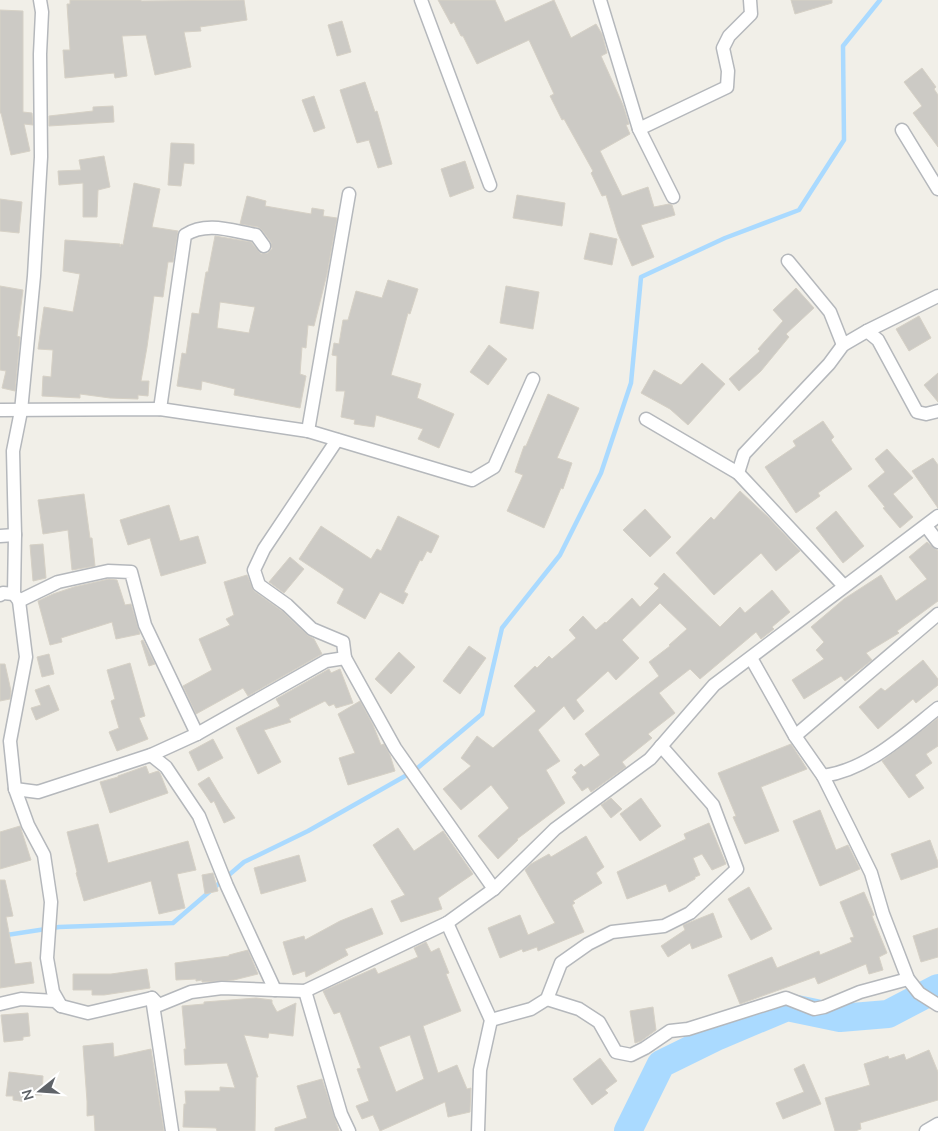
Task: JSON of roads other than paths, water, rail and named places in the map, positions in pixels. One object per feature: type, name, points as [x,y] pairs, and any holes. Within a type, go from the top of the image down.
[{"type":"street","points":[[40,0],[42,12],[40,54],[41,157],[34,276],[21,411],[12,451],[16,598],[26,656],[10,741],[14,789],[28,825],[44,855],[51,902],[47,958],[53,992],[61,1006]]},
{"type":"street","points":[[421,0],[490,185]]},
{"type":"street","points":[[600,0],[640,130],[673,197]]},
{"type":"street","points":[[640,130],[727,87],[728,71],[723,48],[729,36],[751,14],[750,0]]},
{"type":"street","points":[[902,130],[938,189]]},
{"type":"street","points":[[308,431],[349,194]]},
{"type":"street","points":[[160,409],[185,236],[194,230],[210,226],[256,236],[264,246]]},
{"type":"street","points":[[788,261],[830,312],[843,346]]},
{"type":"street","points":[[738,473],[744,454],[829,364],[843,346],[867,331],[938,296]]},
{"type":"street","points":[[867,331],[878,340],[917,412],[926,414],[938,411]]},
{"type":"street","points":[[0,410],[160,409],[308,431],[472,480],[494,467],[533,379]]},
{"type":"street","points":[[646,419],[738,473],[844,586]]},
{"type":"street","points":[[337,440],[264,549],[254,570],[259,585],[287,606],[312,629],[343,642],[345,658],[395,748],[494,889]]},
{"type":"street","points":[[152,998],[159,1005],[191,992],[222,988],[305,991],[447,923],[494,889],[555,829],[650,759],[714,685],[938,516]]},
{"type":"street","points":[[926,526],[938,542]]},
{"type":"street","points":[[0,536],[15,535]]},
{"type":"street","points":[[0,595],[3,593],[16,598],[58,582],[108,571],[132,572],[145,625],[197,734]]},
{"type":"street","points":[[795,736],[938,614]]},
{"type":"street","points":[[14,789],[38,792],[151,755],[197,734],[326,661],[345,658]]},
{"type":"street","points":[[751,658],[795,736],[823,776],[871,873],[883,914],[908,979],[919,993],[938,1005]]},
{"type":"street","points":[[823,776],[837,774],[884,750],[938,708]]},
{"type":"street","points":[[491,1020],[531,1009],[547,999],[561,962],[581,948],[612,932],[664,926],[690,913],[737,869],[712,805],[662,746]]},
{"type":"street","points":[[151,755],[166,767],[198,816],[227,886],[275,990]]},
{"type":"street","points":[[447,923],[491,1020],[480,1070],[478,1131]]},
{"type":"street","points":[[547,999],[579,1009],[599,1022],[616,1052],[631,1055],[670,1031],[688,1029],[786,998],[814,1008],[824,1007],[860,992],[908,979]]},
{"type":"street","points":[[305,991],[341,1114],[349,1131]]},
{"type":"street","points":[[0,1004],[21,999],[55,1001],[61,1006],[88,1014],[152,998]]},
{"type":"street","points":[[152,998],[172,1131]]},
{"type":"street","points":[[926,1131],[938,1124]]},
{"type":"waterway","points":[[0,936],[59,927],[173,923],[244,862],[308,831],[414,771],[482,714],[502,628],[560,555],[601,473],[631,383],[641,277],[725,238],[799,210],[844,140],[843,46],[880,0]]},
{"type":"waterway","points":[[628,1131],[661,1064],[718,1036],[787,1007],[840,1018],[888,1014],[938,988]]}]
